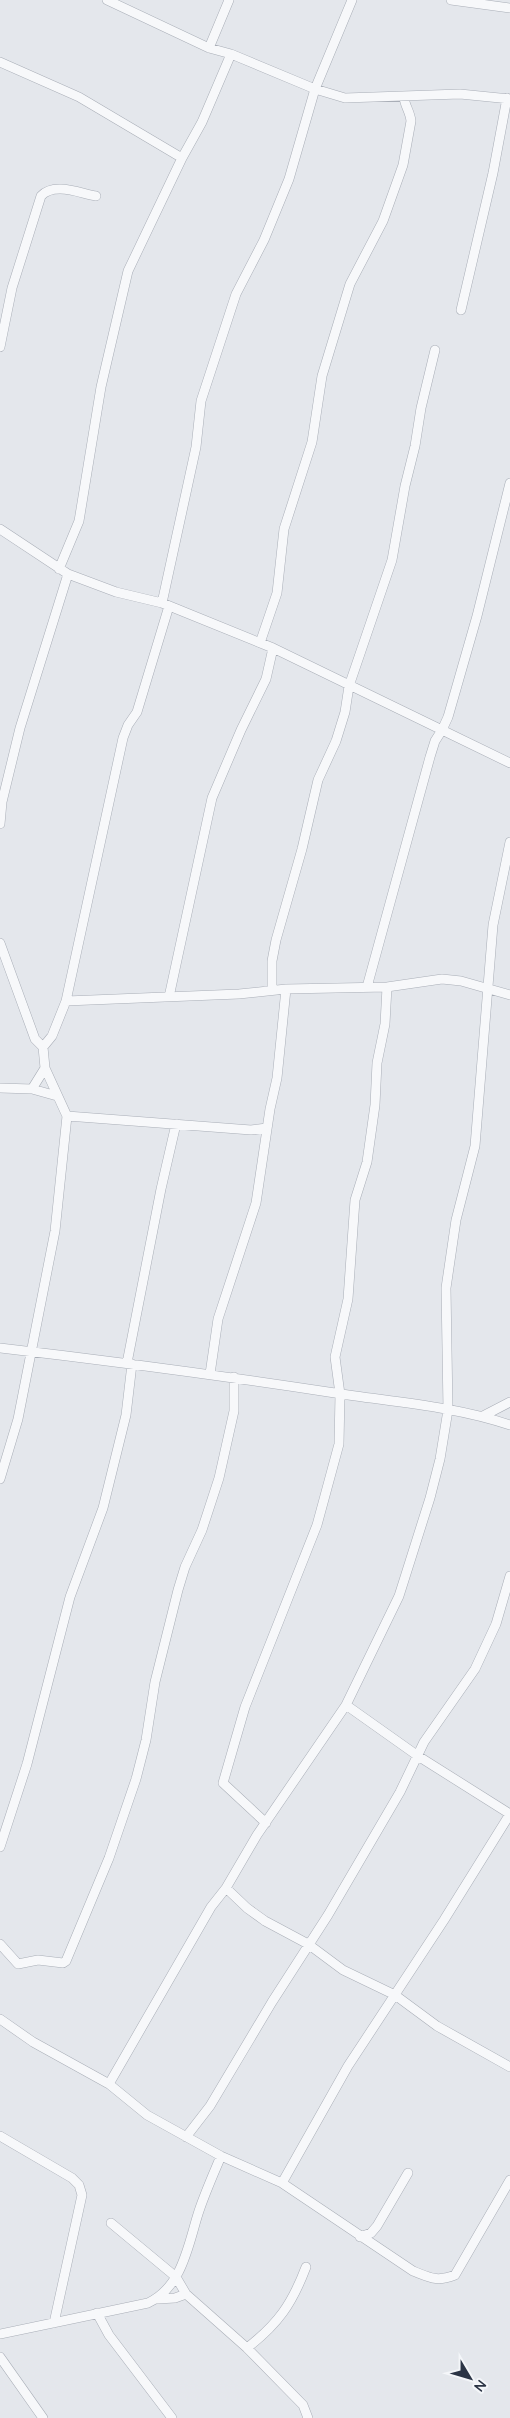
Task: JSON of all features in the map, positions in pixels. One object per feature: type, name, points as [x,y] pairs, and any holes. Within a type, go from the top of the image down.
[{"type":"street","points":[[108,0],[209,48],[231,54],[315,89],[352,98],[460,94],[508,98],[493,173],[460,310]]},
{"type":"street","points":[[209,48],[229,0]]},
{"type":"street","points":[[43,1047],[52,1036],[66,1001],[123,738],[128,724],[137,712],[165,604],[196,448],[201,401],[236,294],[264,240],[289,179],[315,89],[352,0]]},
{"type":"street","points":[[452,0],[510,8]]},
{"type":"street","points":[[59,570],[80,521],[101,387],[128,271],[182,158],[202,122],[231,54]]},
{"type":"street","points":[[0,62],[79,97],[182,158]]},
{"type":"street","points":[[260,643],[277,593],[284,529],[312,442],[322,376],[350,284],[383,221],[403,165],[411,121],[410,114],[404,103],[404,96]]},
{"type":"street","points":[[0,347],[12,288],[41,196],[46,191],[54,188],[96,196]]},
{"type":"street","points":[[272,990],[272,961],[276,940],[302,849],[318,780],[336,741],[345,712],[349,686],[392,560],[404,486],[415,446],[434,350]]},
{"type":"street","points":[[367,987],[435,741],[448,717],[474,625],[510,483]]},
{"type":"street","points":[[0,529],[59,570],[116,592],[165,604],[273,648],[510,763]]},
{"type":"street","points":[[0,824],[1,802],[20,728],[68,574]]},
{"type":"street","points":[[169,997],[212,798],[241,730],[266,679],[273,648]]},
{"type":"street","points":[[109,2084],[211,1907],[226,1888],[266,1823],[346,1705],[399,1596],[440,1459],[448,1410],[446,1288],[456,1220],[475,1146],[493,926],[510,842]]},
{"type":"street","points":[[0,943],[35,1039],[43,1047],[45,1068],[67,1116],[54,1231],[32,1352],[18,1419],[0,1479]]},
{"type":"street","points":[[66,1001],[238,994],[286,989],[387,987],[442,979],[461,981],[510,995]]},
{"type":"street","points":[[266,1823],[223,1783],[245,1707],[317,1525],[339,1444],[340,1394],[335,1357],[348,1299],[355,1200],[367,1162],[374,1114],[377,1063],[385,1024],[387,987]]},
{"type":"street","points":[[210,1374],[218,1319],[256,1203],[267,1128],[277,1078],[286,989]]},
{"type":"street","points":[[32,1089],[45,1068]]},
{"type":"street","points":[[0,1088],[32,1089],[57,1096]]},
{"type":"street","points":[[67,1116],[251,1130],[267,1128]]},
{"type":"street","points":[[0,1848],[27,1764],[70,1597],[103,1508],[126,1415],[130,1363],[176,1124]]},
{"type":"street","points":[[0,1348],[234,1377],[483,1416],[510,1425]]},
{"type":"street","points":[[0,1944],[18,1964],[38,1960],[63,1963],[109,1858],[136,1779],[146,1740],[155,1682],[183,1574],[202,1530],[219,1478],[234,1411],[234,1377]]},
{"type":"street","points":[[483,1416],[510,1402]]},
{"type":"street","points":[[186,2137],[221,2089],[308,1944],[328,1915],[400,1792],[424,1742],[475,1669],[496,1624],[510,1576]]},
{"type":"street","points":[[282,2183],[348,2066],[396,1995],[510,1814],[418,1756],[346,1705]]},
{"type":"street","points":[[226,1888],[247,1908],[265,1921],[308,1944],[343,1970],[396,1995],[437,2026],[510,2067]]},
{"type":"street","points":[[0,2019],[33,2042],[109,2084],[147,2115],[221,2156],[282,2183],[413,2271],[434,2279],[442,2280],[454,2275],[510,2180]]},
{"type":"street","points":[[0,2136],[72,2178],[81,2190],[82,2195],[54,2322]]},
{"type":"street","points":[[158,2299],[176,2277],[188,2250],[198,2213],[221,2156]]},
{"type":"street","points":[[360,2237],[371,2233],[377,2226],[408,2172]]},
{"type":"street","points":[[111,2223],[176,2277],[186,2294],[247,2348],[303,2405],[308,2418]]},
{"type":"street","points":[[247,2348],[268,2331],[287,2309],[306,2267]]},
{"type":"street","points":[[0,2334],[148,2303],[158,2299],[175,2298],[186,2294]]},
{"type":"street","points":[[97,2313],[115,2342],[172,2418]]},
{"type":"street","points":[[0,2357],[43,2418]]}]
